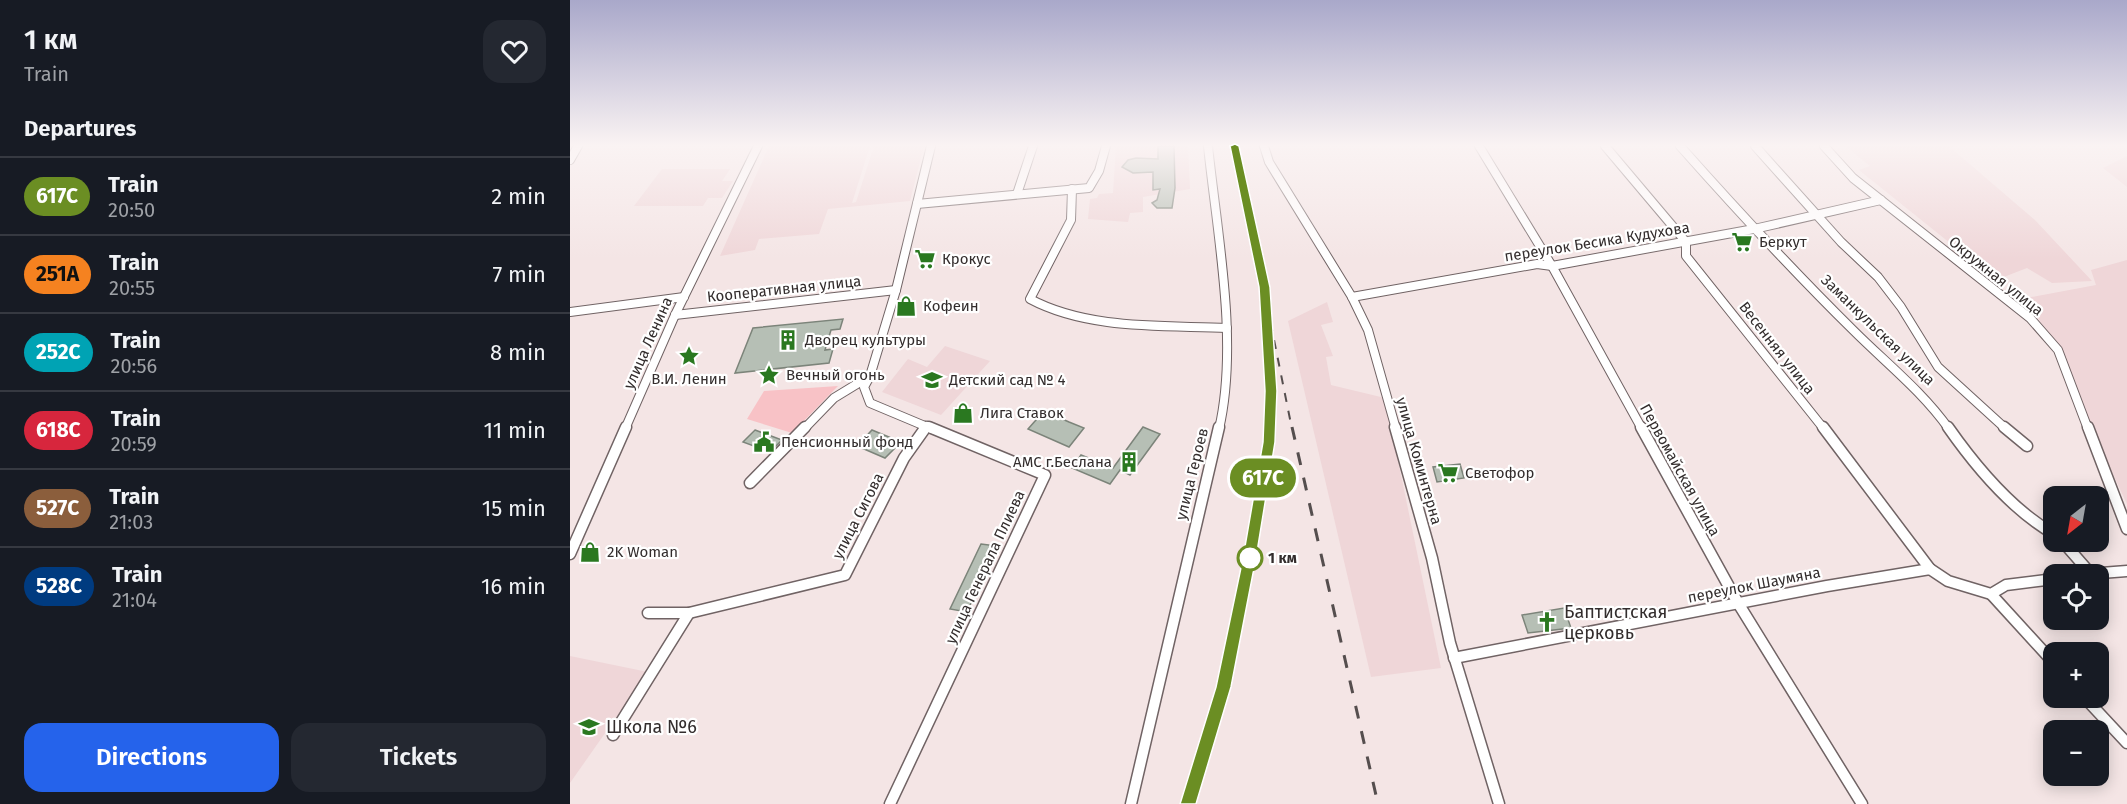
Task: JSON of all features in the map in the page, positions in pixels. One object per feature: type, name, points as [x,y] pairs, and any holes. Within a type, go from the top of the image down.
[{"type":"street","name":"улица Ленина","points":[[570,554],[675,315],[740,184]]},
{"type":"street","name":"улица Генерала Плиева","points":[[890,804],[1045,475],[870,403],[864,387],[870,376],[896,290],[922,184]]},
{"type":"street","points":[[1017,194],[1020,184]]},
{"type":"street","points":[[917,204],[1089,188],[1092,184]]},
{"type":"street","name":"улица Героев","points":[[1131,804],[1223,412],[1227,328],[1212,184]]},
{"type":"street","name":"улица Коминтерна","points":[[1281,184],[1352,297],[1368,330],[1432,558],[1454,658],[1499,804]]},
{"type":"street","name":"Первомайская улица","points":[[1502,184],[1552,266],[1738,603],[1862,804]]},
{"type":"street","name":"Весенняя улица","points":[[1637,184],[1686,242],[1686,256],[1855,467],[1930,569]]},
{"type":"street","name":"Заманкульская улица","points":[[1713,184],[1754,229],[1854,331],[1930,402],[1961,446],[2028,519],[2043,528]]},
{"type":"street","points":[[1789,184],[1884,285],[1901,307],[1938,367],[1977,405],[2027,446]]},
{"type":"street","name":"Окружная улица","points":[[1860,184],[2030,318],[2058,350],[2127,529]]},
{"type":"street","points":[[1072,189],[1071,220],[1030,299],[1039,306],[1103,321],[1227,328]]},
{"type":"street","name":"переулок Бесика Кудухова","points":[[1352,297],[1537,264],[1552,266],[1686,242],[1881,200]]},
{"type":"street","name":"Кооперативная улица","points":[[675,315],[896,290]]},
{"type":"street","points":[[570,312],[684,297]]},
{"type":"street","points":[[750,483],[834,398],[870,376]]},
{"type":"street","name":"улица Сигова","points":[[648,613],[689,613],[845,575],[904,458],[927,426]]},
{"type":"street","points":[[2071,552],[2081,564]]},
{"type":"street","points":[[1930,569],[1948,581],[1991,594],[2043,651]]},
{"type":"street","name":"переулок Шаумяна","points":[[1454,658],[1738,603],[1930,569]]},
{"type":"street","points":[[2109,572],[2127,571]]},
{"type":"street","points":[[1991,594],[2006,585],[2043,580]]},
{"type":"street","points":[[613,735],[689,613]]},
{"type":"street","points":[[2094,708],[2127,743]]},
{"type":"shaded area","points":[[651,184],[731,184],[722,198],[708,198],[703,206],[634,206]]},
{"type":"shaded area","points":[[752,184],[858,184],[852,203],[856,202],[862,184],[914,184],[910,201],[828,209],[819,234],[759,239],[755,250],[720,256]]},
{"type":"shaded area","points":[[1114,184],[1190,184],[1190,189],[1143,197],[1143,212],[1130,213],[1128,222],[1088,219],[1090,199],[1097,198],[1099,194],[1113,193]]},
{"type":"shaded area","points":[[1876,184],[1992,184],[2035,220],[2092,281],[2052,283],[2027,268],[1996,280]]},
{"type":"shaded area","points":[[2127,260],[2127,504],[2037,315],[2021,299],[2096,285],[2091,270]]},
{"type":"shaded area","points":[[1327,302],[1333,322],[1321,325],[1333,356],[1326,357],[1331,385],[1385,398],[1441,668],[1371,677],[1288,321]]},
{"type":"shaded area","name":"Детский сад № 4","points":[[945,346],[990,361],[941,415],[882,392],[908,359],[927,367]]},
{"type":"shaded area","points":[[838,386],[792,433],[747,419],[764,391]]},
{"type":"shaded area","name":"Школа №6","points":[[570,656],[648,672],[570,783]]},
{"type":"building","points":[[1153,184],[1175,184],[1172,208],[1157,208],[1152,203],[1157,200],[1160,189],[1153,190]]},
{"type":"building","name":"Дворец культуры","points":[[843,319],[840,329],[831,330],[825,350],[833,349],[829,363],[735,373],[753,328]]},
{"type":"building","points":[[1044,411],[1084,428],[1069,447],[1028,429]]},
{"type":"building","name":"АМС г.Беслана","points":[[1143,427],[1160,434],[1130,475],[1120,470],[1110,484],[1072,468],[1081,455],[1113,468]]},
{"type":"building","name":"Пенсионный фонд","points":[[755,430],[782,440],[770,452],[743,442]]},
{"type":"building","points":[[872,430],[901,442],[885,458],[857,446]]},
{"type":"building","name":"Светофор","points":[[1460,464],[1464,478],[1437,482],[1433,467]]},
{"type":"building","points":[[981,544],[997,546],[967,612],[950,609]]},
{"type":"building","name":"Баптистская церковь","points":[[1564,608],[1571,628],[1528,633],[1522,615]]},
{"type":"railway","points":[[1243,184],[1292,429]]},
{"type":"railway","points":[[1268,343],[1268,427]]},
{"type":"railway","points":[[1187,804],[1216,712],[1240,618],[1257,523],[1268,427]]},
{"type":"railway","points":[[1292,427],[1378,804]]},
{"type":"train","name":"617C","points":[[1188,804],[1224,687],[1250,558],[1269,442],[1271,391],[1264,287],[1243,184]]},
{"type":"place","name":"Беркут","points":[[1742,242]]},
{"type":"place","name":"Крокус","points":[[925,259]]},
{"type":"place","name":"Кофеин","points":[[906,306]]},
{"type":"place","name":"Дворец культуры","points":[[788,340]]},
{"type":"place","name":"В.И. Ленин","points":[[689,356]]},
{"type":"place","name":"Вечный огонь","points":[[769,375]]},
{"type":"place","name":"Детский сад № 4","points":[[932,380]]},
{"type":"place","name":"Лига Ставок","points":[[963,413]]},
{"type":"place","name":"Пенсионный фонд","points":[[764,442]]},
{"type":"place","name":"АМС г.Беслана","points":[[1129,462]]},
{"type":"place","name":"Светофор","points":[[1448,473]]},
{"type":"place","name":"2K Woman","points":[[590,552]]},
{"type":"place","name":"1 км","points":[[1250,558]]},
{"type":"place","name":"Баптистская церковь","points":[[1547,622]]},
{"type":"place","name":"Школа №6","points":[[589,727]]}]
